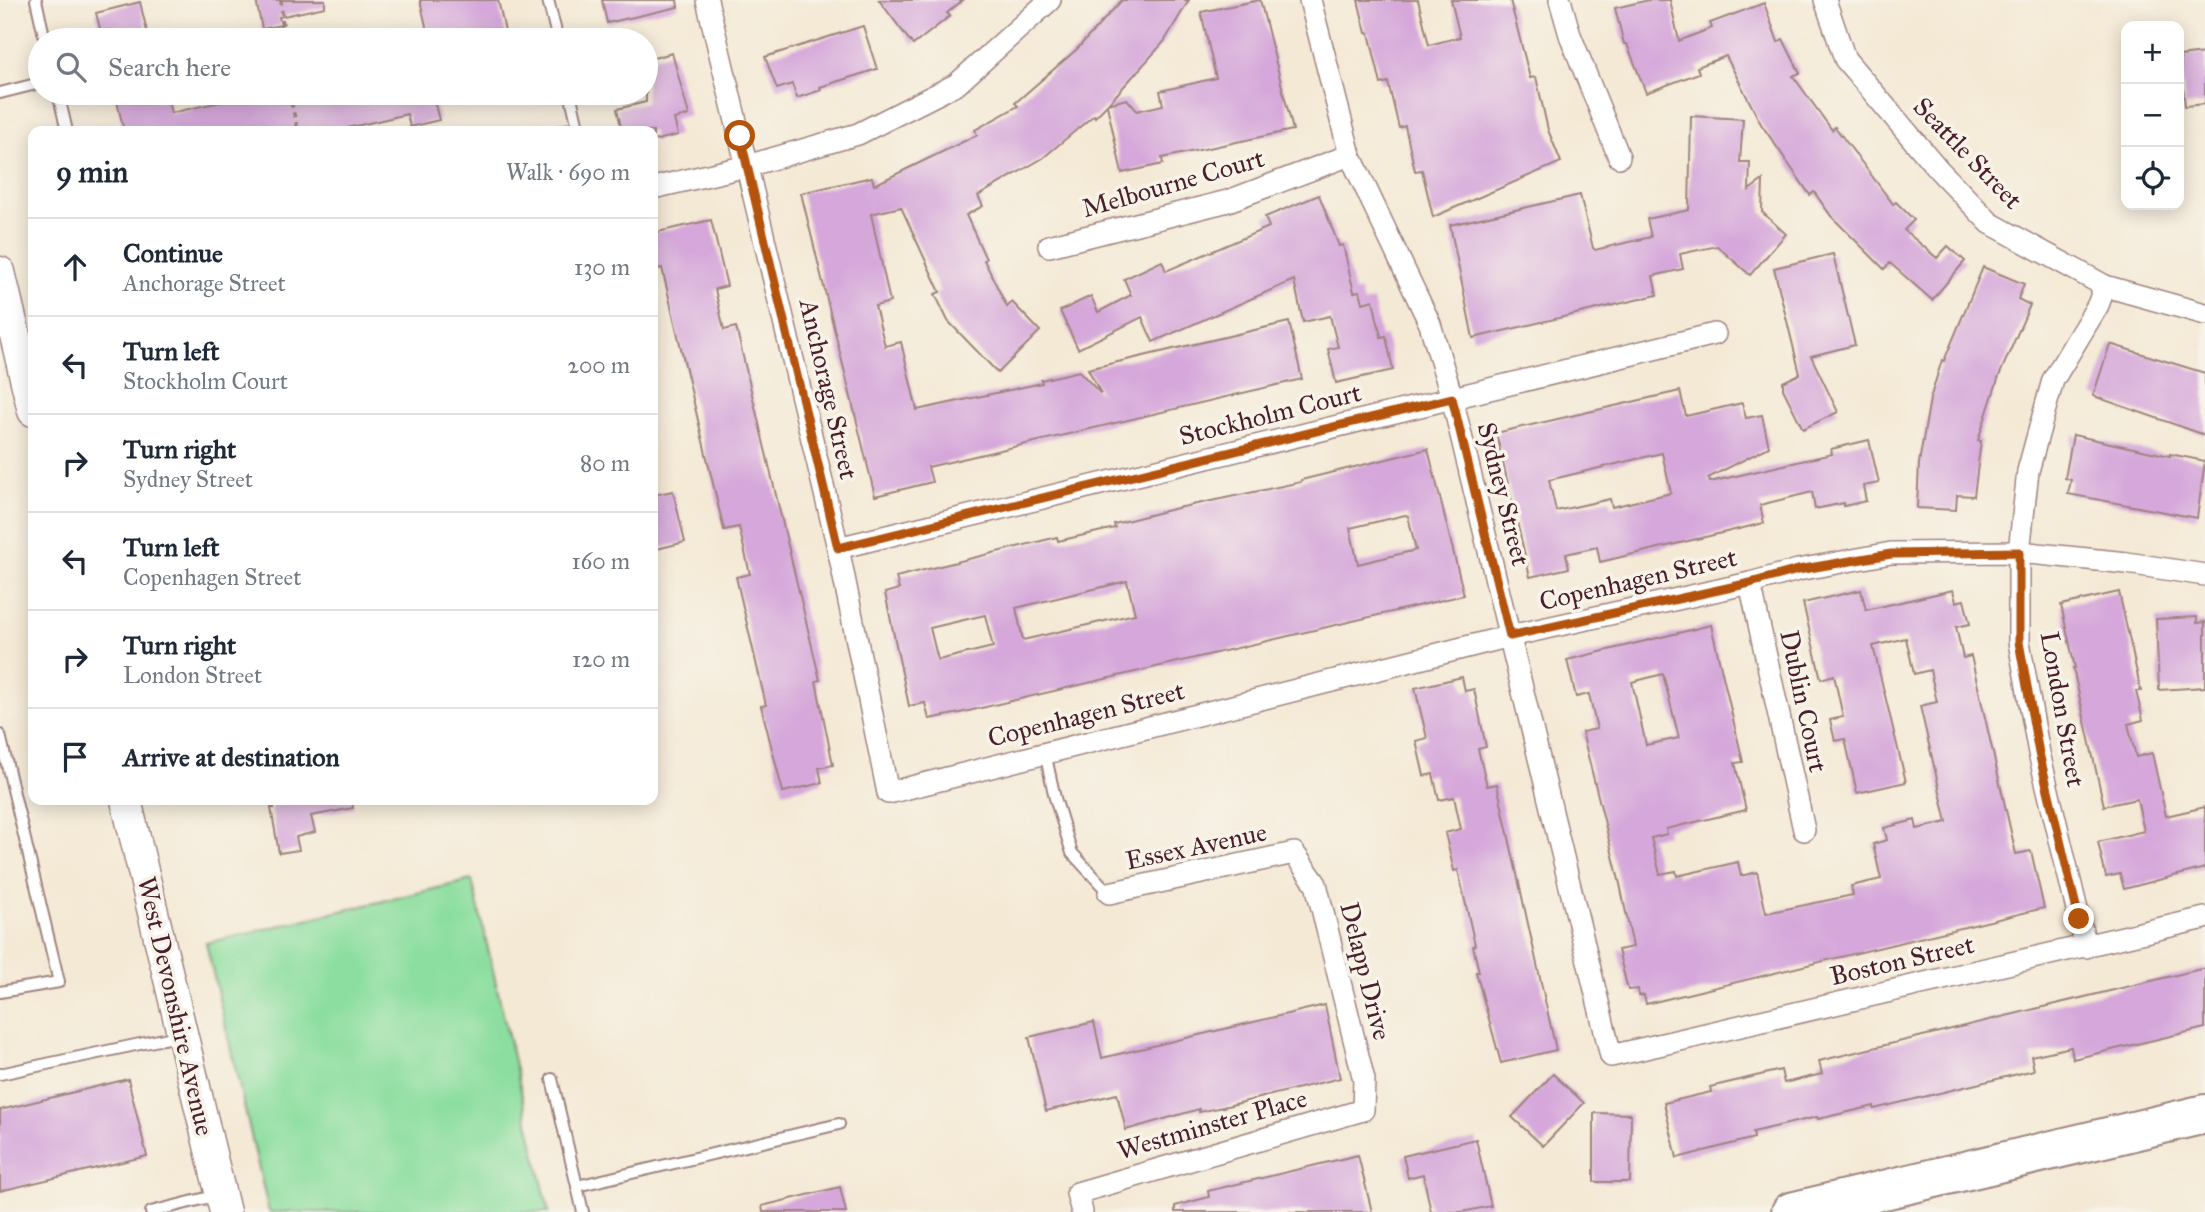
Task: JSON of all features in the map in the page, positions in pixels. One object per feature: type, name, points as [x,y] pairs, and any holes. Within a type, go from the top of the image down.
[{"type":"highway","points":[[1791,1212],[2205,1114]]},
{"type":"main road","points":[[0,272],[24,335],[28,369]]},
{"type":"main road","name":"West Devonshire Avenue","points":[[127,805],[223,1203]]},
{"type":"street","name":"Anchorage Street","points":[[707,0],[838,548],[888,793]]},
{"type":"street","points":[[658,187],[747,166],[858,134],[957,84],[1050,0]]},
{"type":"street","name":"Sydney Street","points":[[1310,0],[1350,155],[1430,324],[1452,398],[1611,1056]]},
{"type":"street","points":[[1560,0],[1570,35],[1619,157]]},
{"type":"street","name":"Seattle Street","points":[[1825,0],[1845,59],[1938,169],[1990,223],[2105,286],[2205,314]]},
{"type":"street","name":"Melbourne Court","points":[[1049,246],[1228,201],[1350,155]]},
{"type":"street","name":"London Street","points":[[2086,947],[2039,753],[2019,642],[2019,552],[2028,471],[2053,380],[2098,305],[2105,286]]},
{"type":"street","name":"Stockholm Court","points":[[838,548],[1715,334]]},
{"type":"street","name":"Copenhagen Street","points":[[888,793],[1510,636],[1798,570],[1891,554],[2019,552],[2127,563],[2205,575]]},
{"type":"street","name":"Dublin Court","points":[[1750,583],[1804,830]]},
{"type":"street","name":"Essex Avenue","points":[[1109,893],[1294,853]]},
{"type":"street","name":"Delapp Drive","points":[[1294,853],[1316,884],[1364,1080],[1363,1110]]},
{"type":"street","name":"Boston Street","points":[[1611,1056],[2205,918]]},
{"type":"street","name":"Westminster Place","points":[[1080,1202],[1363,1110]]},
{"type":"lane","points":[[36,0],[42,28]]},
{"type":"lane","points":[[548,0],[555,28]]},
{"type":"lane","points":[[0,93],[28,86]]},
{"type":"lane","points":[[61,105],[66,126]]},
{"type":"lane","points":[[573,105],[578,126]]},
{"type":"lane","points":[[0,735],[59,982],[0,992]]},
{"type":"lane","points":[[1045,753],[1072,853],[1082,867],[1109,893]]},
{"type":"lane","points":[[0,1074],[183,1035]]},
{"type":"lane","points":[[552,1079],[583,1212]]},
{"type":"lane","points":[[577,1185],[838,1124]]},
{"type":"lane","points":[[151,1212],[223,1203]]},
{"type":"path","points":[[281,0],[283,28]]},
{"type":"path","points":[[292,105],[297,126]]},
{"type":"green space","points":[[472,880],[549,1212],[269,1212],[206,943]]},
{"type":"building","points":[[256,0],[325,0],[325,7],[279,17],[281,25],[262,28]]},
{"type":"building","points":[[420,0],[498,0],[504,28],[426,28]]},
{"type":"building","points":[[602,0],[677,0],[678,7],[607,23]]},
{"type":"building","points":[[879,0],[963,0],[947,13],[950,16],[913,45]]},
{"type":"building","points":[[1122,0],[1189,0],[1164,42],[1108,104],[1127,99],[1137,111],[1163,105],[1160,91],[1216,78],[1201,12],[1260,0],[1293,130],[1162,158],[1163,164],[1122,173],[1107,105],[1043,158],[978,196],[983,206],[966,215],[986,259],[984,260],[1007,307],[1012,302],[1040,331],[998,373],[948,321],[935,294],[940,292],[901,207],[871,214],[890,302],[875,306],[885,346],[901,342],[917,410],[1042,383],[1041,380],[1079,371],[1101,394],[1088,369],[1289,322],[1302,379],[928,467],[932,482],[875,496],[801,193],[872,177],[874,185],[977,135],[975,130],[1018,106],[1015,103],[1077,49]]},
{"type":"building","points":[[1358,0],[1418,0],[1429,45],[1460,37],[1451,0],[1510,0],[1530,78],[1536,77],[1548,130],[1561,162],[1433,217],[1422,170],[1415,171],[1405,126],[1399,128],[1388,82],[1381,84]]},
{"type":"building","points":[[1649,0],[1670,0],[1679,41],[1712,28],[1710,23],[1764,3],[1778,42],[1783,39],[1800,73],[1793,76],[1832,130],[1835,127],[1893,204],[1896,202],[1914,220],[1904,230],[1937,258],[1948,246],[1965,261],[1932,300],[1890,263],[1884,269],[1831,216],[1814,192],[1810,195],[1761,124],[1726,56],[1697,67],[1699,73],[1646,93],[1627,44],[1624,44],[1615,8]]},
{"type":"building","points":[[140,2],[146,28],[100,28],[96,13]]},
{"type":"building","points":[[863,26],[877,69],[820,87],[821,90],[797,98],[792,84],[777,89],[765,57]]},
{"type":"building","points":[[672,53],[689,115],[674,119],[678,135],[658,140],[658,126],[621,126],[617,109],[634,105],[658,105],[658,57]]},
{"type":"building","points":[[2205,53],[2205,104],[2185,106],[2184,56]]},
{"type":"building","points":[[118,105],[169,105],[171,113],[206,105],[435,105],[439,120],[410,126],[407,114],[356,126],[123,126]]},
{"type":"building","points":[[1691,116],[1743,119],[1740,162],[1750,162],[1749,190],[1763,180],[1762,212],[1786,234],[1750,275],[1717,246],[1680,254],[1683,269],[1653,276],[1657,295],[1473,338],[1450,225],[1580,195],[1595,250],[1651,237],[1647,219],[1689,210]]},
{"type":"building","points":[[1319,195],[1339,246],[1343,245],[1354,292],[1360,291],[1363,303],[1373,300],[1381,337],[1386,336],[1393,370],[1336,383],[1328,349],[1338,347],[1330,316],[1303,322],[1294,280],[1153,342],[1142,317],[1078,349],[1060,311],[1091,296],[1098,312],[1131,295],[1124,279],[1162,261],[1166,271],[1269,227],[1265,217]]},
{"type":"building","points":[[711,220],[727,286],[715,289],[724,330],[736,327],[820,680],[816,681],[833,765],[819,768],[822,783],[783,792],[761,706],[766,705],[736,577],[750,574],[739,527],[724,530],[662,268],[658,269],[658,232]]},
{"type":"building","points":[[1833,254],[1855,345],[1811,356],[1838,412],[1803,429],[1783,389],[1783,382],[1800,374],[1774,268]]},
{"type":"building","points":[[1983,267],[2024,284],[2018,299],[2030,305],[1999,376],[1978,440],[1981,441],[1974,496],[1957,495],[1956,510],[1917,508],[1919,463],[1930,399],[1942,360],[1944,361]]},
{"type":"building","points":[[2110,344],[2205,373],[2205,435],[2093,396]]},
{"type":"building","points":[[1680,391],[1686,416],[1742,403],[1746,418],[1762,415],[1769,447],[1708,478],[1710,482],[1832,454],[1831,449],[1869,440],[1879,483],[1863,486],[1866,501],[1815,509],[1812,492],[1760,505],[1764,523],[1600,562],[1597,547],[1566,554],[1569,568],[1530,577],[1496,433]],"holes":[[[1662,453],[1671,493],[1612,507],[1610,499],[1556,511],[1549,480]]]},
{"type":"building","points":[[2073,435],[2205,461],[2197,518],[2068,494],[2071,480],[2065,478]]},
{"type":"building","points":[[1428,449],[1464,595],[960,713],[929,719],[925,703],[909,706],[885,593],[899,589],[896,577],[1057,537],[1058,541],[1115,528],[1114,524]],"holes":[[[1408,516],[1416,550],[1358,564],[1350,528]],[[1127,581],[1135,614],[1023,640],[1016,608]],[[985,615],[993,647],[938,660],[930,628]]]},
{"type":"building","points":[[673,491],[685,542],[658,549],[658,494]]},
{"type":"building","points":[[1861,590],[1866,610],[1953,590],[1956,602],[1964,600],[1970,624],[1956,627],[1963,658],[1971,656],[2016,854],[2031,851],[2044,908],[1646,1004],[1644,995],[1639,996],[1638,989],[1628,990],[1618,950],[1633,947],[1582,732],[1597,729],[1589,694],[1576,697],[1567,660],[1711,625],[1743,762],[1735,763],[1746,810],[1666,829],[1667,834],[1651,838],[1660,874],[1676,871],[1677,876],[1738,862],[1741,876],[1757,872],[1766,913],[1853,895],[1851,886],[1881,879],[1873,844],[1887,840],[1884,828],[1915,820],[1917,829],[1947,822],[1920,706],[1937,702],[1930,670],[1914,674],[1906,638],[1873,646],[1906,782],[1857,793],[1845,739],[1835,741],[1830,720],[1843,717],[1834,675],[1821,679],[1803,603]],"holes":[[[1663,674],[1679,738],[1646,745],[1632,682]]]},
{"type":"building","points":[[2119,592],[2141,691],[2136,691],[2143,720],[2128,724],[2136,757],[2152,753],[2166,816],[2205,807],[2205,868],[2124,889],[2120,874],[2106,877],[2098,842],[2144,831],[2137,799],[2104,806],[2061,605]]},
{"type":"building","points":[[2197,617],[2197,623],[2205,622],[2205,687],[2159,690],[2156,619]]},
{"type":"building","points":[[1462,677],[1465,691],[1474,689],[1486,747],[1478,749],[1487,786],[1497,784],[1556,1050],[1501,1063],[1476,972],[1479,972],[1473,946],[1475,945],[1458,870],[1454,871],[1445,833],[1461,829],[1454,797],[1439,800],[1433,774],[1424,776],[1416,741],[1427,738],[1415,688]]},
{"type":"building","points":[[273,805],[353,805],[353,808],[311,816],[315,832],[296,837],[299,850],[279,853],[271,808],[274,808]]},
{"type":"building","points":[[2205,968],[2205,1028],[2073,1059],[2071,1047],[2031,1056],[2034,1070],[1874,1109],[1874,1106],[1753,1132],[1754,1138],[1677,1158],[1664,1103],[1711,1092],[1710,1087],[1781,1070],[1784,1083],[1822,1074],[1819,1061]]},
{"type":"building","points":[[1325,1005],[1340,1078],[1223,1107],[1199,1112],[1199,1109],[1126,1130],[1117,1094],[1046,1111],[1029,1037],[1094,1022],[1102,1058]]},
{"type":"building","points":[[1553,1074],[1584,1103],[1543,1146],[1512,1117]]},
{"type":"building","points":[[128,1079],[147,1156],[0,1191],[0,1110]]},
{"type":"building","points":[[1594,1113],[1631,1114],[1630,1182],[1594,1182]]},
{"type":"building","points":[[1476,1139],[1491,1206],[1462,1212],[1431,1212],[1423,1174],[1408,1178],[1403,1156]]},
{"type":"building","points":[[1358,1155],[1372,1212],[1175,1212],[1175,1206],[1209,1197],[1208,1191]]},
{"type":"building","points":[[840,1187],[846,1212],[763,1212],[762,1206]]},
{"type":"route","points":[[740,136],[838,548],[1452,398],[1510,636],[1798,570],[1891,554],[2019,552],[2019,642],[2039,753],[2079,919]]}]
